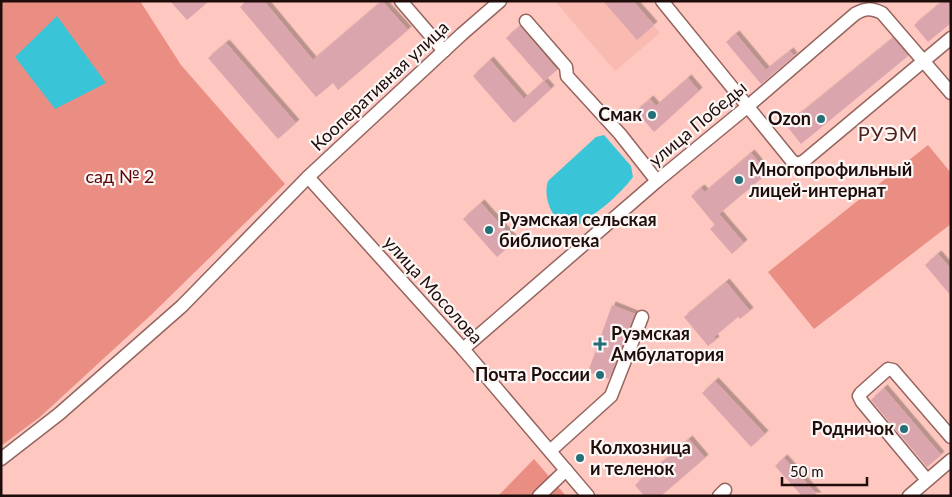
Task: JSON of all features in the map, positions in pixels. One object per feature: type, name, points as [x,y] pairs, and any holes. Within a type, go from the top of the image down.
[{"type":"street","points":[[401,1],[444,51]]},
{"type":"street","name":"Кооперативная улица","points":[[1,459],[59,414],[182,306],[308,177],[500,1]]},
{"type":"street","points":[[662,1],[792,161],[798,164],[951,38]]},
{"type":"street","name":"улица Победы","points":[[462,349],[657,181],[855,14],[864,9],[872,9],[882,14],[951,93]]},
{"type":"street","points":[[526,21],[566,67],[567,76],[620,134],[657,181]]},
{"type":"street","name":"улица Мосолова","points":[[308,177],[462,349],[588,496]]},
{"type":"street","points":[[550,452],[611,396],[642,317]]},
{"type":"street","points":[[927,480],[859,396],[888,369],[894,370],[951,437]]},
{"type":"street","points":[[909,496],[951,460]]},
{"type":"street","points":[[539,496],[566,470]]},
{"type":"shaded area","points":[[555,1],[633,1],[660,33],[615,71]]},
{"type":"green space","name":"сад № 2","points":[[1,1],[140,1],[181,65],[285,184],[151,315],[40,417],[1,446]]},
{"type":"green space","points":[[928,145],[951,173],[951,224],[814,329],[768,272]]},
{"type":"green space","points":[[534,459],[566,496],[498,496]]},
{"type":"water","points":[[57,16],[106,83],[55,109],[15,57]]},
{"type":"water","points":[[604,135],[631,166],[633,177],[613,199],[598,211],[573,228],[566,226],[555,217],[548,203],[548,181],[596,137]]},
{"type":"building","points":[[170,1],[209,1],[187,20]]},
{"type":"building","points":[[246,1],[264,1],[313,60],[382,1],[408,30],[338,90],[333,83],[316,97],[240,7]]},
{"type":"building","points":[[603,1],[633,1],[654,25],[637,40]]},
{"type":"building","points":[[943,1],[951,1],[951,23],[928,42],[914,25]]},
{"type":"building","points":[[520,26],[557,70],[544,81],[506,38]]},
{"type":"building","points":[[736,34],[766,70],[790,51],[794,56],[761,84],[726,42]]},
{"type":"building","points":[[893,38],[908,56],[801,144],[786,125]]},
{"type":"building","points":[[226,43],[296,123],[278,139],[208,58]]},
{"type":"building","points":[[490,60],[524,99],[544,81],[551,89],[514,123],[473,76]]},
{"type":"building","points":[[688,78],[699,91],[654,132],[636,111],[650,99],[656,106]]},
{"type":"building","name":"Многопрофильный лицей-интернат","points":[[751,153],[768,173],[719,214],[744,243],[732,254],[710,229],[715,225],[691,196],[701,188],[705,192]]},
{"type":"building","name":"Руэмская сельская библиотека","points":[[481,203],[515,241],[497,257],[463,219]]},
{"type":"building","points":[[938,254],[951,269],[951,296],[925,265]]},
{"type":"building","points":[[726,282],[750,311],[740,319],[738,317],[714,337],[716,340],[708,346],[684,317]]},
{"type":"building","points":[[612,305],[635,314],[609,379],[588,372]]},
{"type":"building","points":[[715,381],[765,434],[751,447],[702,393]]},
{"type":"building","name":"Родничок","points":[[884,388],[941,455],[927,467],[871,400]]},
{"type":"building","points":[[689,439],[705,458],[661,496],[644,496],[635,485]]},
{"type":"building","points":[[784,458],[818,496],[802,496],[775,466]]},
{"type":"place","name":"Смак","points":[[652,115]]},
{"type":"place","name":"Ozon","points":[[821,119]]},
{"type":"place","name":"Многопрофильный лицей-интернат","points":[[739,180]]},
{"type":"place","name":"Руэмская сельская библиотека","points":[[489,230]]},
{"type":"place","name":"Руэмская Амбулатория","points":[[600,344]]},
{"type":"place","name":"Почта России","points":[[600,375]]},
{"type":"place","name":"Родничок","points":[[904,429]]},
{"type":"place","name":"Колхозница и теленок","points":[[580,458]]},
{"type":"district","name":"РУЭМ","points":[[888,134]]}]
